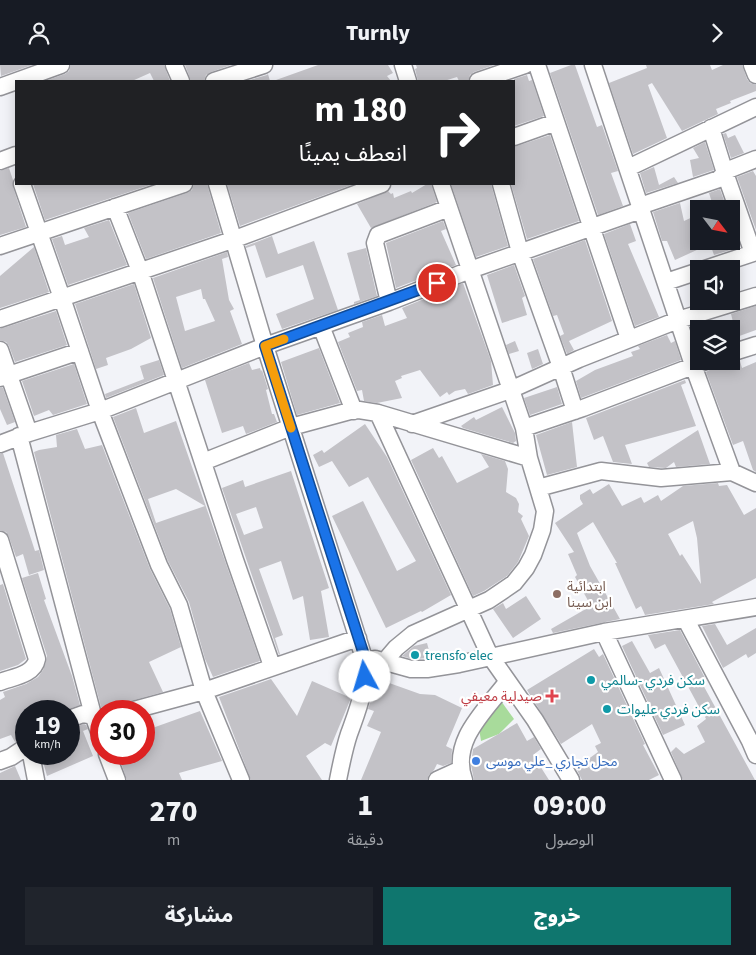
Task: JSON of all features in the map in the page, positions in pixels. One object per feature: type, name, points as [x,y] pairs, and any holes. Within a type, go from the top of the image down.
[{"type":"street","points":[[19,80],[61,65]]},
{"type":"street","points":[[174,65],[181,80]]},
{"type":"street","points":[[217,80],[264,65]]},
{"type":"street","points":[[403,65],[408,80]]},
{"type":"street","points":[[481,80],[525,65]]},
{"type":"street","points":[[537,65],[630,339]]},
{"type":"street","points":[[593,65],[678,320],[690,343]]},
{"type":"street","points":[[752,65],[756,75]]},
{"type":"street","points":[[0,87],[15,82]]},
{"type":"street","points":[[628,168],[756,107]]},
{"type":"street","points":[[515,137],[556,122]]},
{"type":"street","points":[[711,128],[725,173],[755,252],[731,260]]},
{"type":"street","points":[[0,444],[24,434],[100,411],[265,346],[592,227],[719,179],[728,170],[756,159]]},
{"type":"street","points":[[22,185],[100,411],[158,565],[179,605],[204,691],[241,780]]},
{"type":"street","points":[[0,246],[115,207],[156,188],[177,185]]},
{"type":"street","points":[[217,185],[235,239],[265,346],[364,655],[365,677],[359,709],[349,735],[338,780]]},
{"type":"street","points":[[0,319],[235,239],[379,185]]},
{"type":"street","points":[[384,662],[396,648],[413,634],[489,600],[514,583],[530,562],[542,530],[545,511],[529,458],[524,428],[441,185]]},
{"type":"street","points":[[501,185],[520,252],[575,411]]},
{"type":"street","points":[[115,207],[140,271],[272,666]]},
{"type":"street","points":[[389,301],[375,243],[378,235],[449,208]]},
{"type":"street","points":[[666,282],[690,274]]},
{"type":"street","points":[[412,424],[510,390],[561,367],[678,320],[756,295]]},
{"type":"street","points":[[321,326],[354,411]]},
{"type":"street","points":[[740,350],[756,345]]},
{"type":"street","points":[[0,350],[4,377],[24,434],[93,700]]},
{"type":"street","points":[[4,377],[80,351]]},
{"type":"street","points":[[524,428],[575,411],[690,367]]},
{"type":"street","points":[[702,370],[732,471]]},
{"type":"street","points":[[203,462],[291,427],[354,411],[378,413],[529,458]]},
{"type":"street","points":[[378,413],[490,657],[535,720],[571,780]]},
{"type":"street","points":[[538,488],[601,471],[661,478],[732,471],[756,483]]},
{"type":"street","points":[[0,540],[37,659],[32,669],[0,682]]},
{"type":"street","points":[[364,655],[411,669],[427,669],[604,632],[756,607]]},
{"type":"street","points":[[686,620],[756,755]]},
{"type":"street","points":[[604,632],[673,780]]},
{"type":"street","points":[[155,704],[204,691],[272,666],[358,638]]},
{"type":"street","points":[[438,780],[462,775],[460,754],[468,731],[507,682]]},
{"type":"street","points":[[0,761],[15,754]]},
{"type":"street","points":[[33,765],[36,780]]},
{"type":"street","points":[[111,765],[117,780]]},
{"type":"green space","points":[[501,701],[514,719],[499,734],[481,741],[479,728]]},
{"type":"building","points":[[0,65],[32,65],[1,76]]},
{"type":"building","points":[[71,65],[164,65],[170,80],[154,80],[150,73],[134,80],[48,80],[69,71]]},
{"type":"building","points":[[185,65],[231,65],[211,72],[206,75],[204,80],[191,80]]},
{"type":"building","points":[[318,65],[388,65],[393,73],[387,76],[390,80],[276,80]]},
{"type":"building","points":[[416,65],[494,65],[474,72],[470,75],[468,80],[458,80],[457,77],[447,80],[418,80],[415,69],[417,68]]},
{"type":"building","points":[[575,65],[597,127],[602,125],[618,171],[611,173],[623,206],[598,215],[550,73]]},
{"type":"building","points":[[646,65],[710,65],[712,70],[723,65],[742,65],[747,79],[750,83],[756,85],[756,91],[730,101],[731,103],[716,109],[718,114],[682,131],[652,83],[648,85],[667,138],[633,154],[609,83],[647,68]]},
{"type":"building","points":[[267,75],[270,80],[250,80]]},
{"type":"building","points":[[527,75],[529,81],[532,80],[544,116],[515,126],[514,79]]},
{"type":"building","points":[[726,133],[728,138],[735,135],[744,153],[731,158],[723,134]]},
{"type":"building","points":[[550,135],[579,221],[527,239],[511,185],[515,185],[515,147]]},
{"type":"building","points":[[705,142],[714,170],[693,177],[690,160],[699,158],[693,148]]},
{"type":"building","points":[[654,167],[659,185],[674,177],[678,183],[646,193],[640,173]]},
{"type":"building","points":[[9,168],[26,227],[0,235],[0,171]]},
{"type":"building","points":[[753,171],[756,176],[756,230],[737,177]]},
{"type":"building","points":[[33,185],[150,185],[45,220]]},
{"type":"building","points":[[194,185],[207,185],[221,233],[146,259],[128,213],[192,190]]},
{"type":"building","points":[[227,185],[351,185],[240,226]]},
{"type":"building","points":[[425,185],[431,185],[437,202],[371,228],[357,204],[388,191],[391,194],[393,193],[394,198],[411,191],[412,193]]},
{"type":"building","points":[[451,185],[491,185],[508,246],[476,257]]},
{"type":"building","points":[[720,189],[724,200],[711,200],[709,193]]},
{"type":"building","points":[[680,203],[684,221],[690,218],[690,250],[697,250],[675,260],[667,241],[662,241],[653,212]]},
{"type":"building","points":[[109,220],[127,265],[68,285],[52,239],[62,236],[65,245],[89,237],[84,228]]},
{"type":"building","points":[[443,221],[446,229],[441,231],[456,265],[396,288],[386,243]]},
{"type":"building","points":[[630,224],[636,241],[628,244],[659,317],[635,326],[604,234]]},
{"type":"building","points":[[272,236],[278,254],[314,241],[338,310],[282,329],[276,314],[314,299],[303,265],[266,278],[255,245],[246,248],[246,246]]},
{"type":"building","points":[[585,240],[612,321],[569,341],[574,350],[567,354],[560,336],[564,334],[557,315],[553,316],[533,259]]},
{"type":"building","points":[[34,247],[49,292],[0,308],[0,276]]},
{"type":"building","points":[[366,248],[377,296],[354,304],[354,302],[360,300],[347,253]]},
{"type":"building","points":[[712,250],[730,250],[714,255]]},
{"type":"building","points":[[227,252],[228,257],[222,259],[229,300],[234,309],[230,311],[242,344],[182,368],[153,278]],"holes":[[[201,289],[203,299],[205,299],[215,321],[185,331],[176,297]]]},
{"type":"building","points":[[514,265],[525,296],[522,298],[527,315],[502,323],[487,275]]},
{"type":"building","points":[[463,283],[491,361],[493,385],[468,394],[465,389],[455,391],[449,395],[447,392],[440,397],[420,370],[401,376],[402,378],[395,381],[402,398],[377,403],[364,401],[362,390],[357,391],[338,342],[350,337],[348,333],[363,327],[362,322],[382,315],[385,326],[407,318],[402,308]]},
{"type":"building","points":[[134,284],[151,338],[131,349],[106,358],[108,365],[96,369],[75,304]]},
{"type":"building","points":[[756,306],[756,330],[740,336],[740,320],[732,320],[731,314]]},
{"type":"building","points":[[56,311],[67,345],[15,362],[9,346],[6,342],[0,340],[0,329]]},
{"type":"building","points":[[667,335],[671,343],[675,341],[681,360],[581,398],[576,381],[595,370],[633,356],[631,352],[640,349],[638,346]]},
{"type":"building","points":[[515,341],[519,351],[509,354],[506,345]]},
{"type":"building","points":[[319,348],[340,403],[297,415],[281,362]]},
{"type":"building","points":[[538,349],[543,364],[532,369],[527,353]]},
{"type":"building","points":[[159,360],[164,375],[106,398],[105,394],[144,379],[140,366]]},
{"type":"building","points":[[740,361],[742,368],[756,362],[756,472],[753,470],[743,441],[733,445],[706,372],[710,370],[740,370]]},
{"type":"building","points":[[249,363],[252,370],[260,368],[262,370],[268,389],[266,390],[272,414],[274,414],[277,422],[246,434],[243,426],[222,433],[205,380]]},
{"type":"building","points":[[74,364],[87,404],[53,415],[49,410],[34,416],[22,381]]},
{"type":"building","points":[[685,380],[686,383],[681,385],[696,426],[625,445],[632,464],[613,462],[603,436],[594,440],[586,418]]},
{"type":"building","points":[[557,387],[562,404],[530,415],[524,398]]},
{"type":"building","points":[[0,388],[3,388],[15,422],[7,425],[0,409]]},
{"type":"building","points":[[502,407],[515,433],[516,441],[513,443],[461,426],[474,417],[476,420]]},
{"type":"building","points":[[136,408],[144,433],[176,421],[260,661],[213,677],[205,659],[189,602],[168,561],[113,417]],"holes":[[[176,489],[205,506],[156,523],[148,499]]]},
{"type":"building","points":[[572,422],[577,467],[547,475],[536,435]]},
{"type":"building","points":[[365,424],[387,457],[451,595],[422,612],[386,628],[332,516],[363,501],[397,571],[416,561],[368,477],[349,487],[332,461],[319,467],[313,455],[322,450],[324,453]]},
{"type":"building","points":[[77,429],[85,449],[102,445],[150,569],[170,609],[181,647],[149,662],[163,692],[134,700],[99,700],[34,452],[57,447],[56,435]]},
{"type":"building","points":[[698,430],[710,464],[676,467],[674,462],[666,468],[649,467],[647,463]]},
{"type":"building","points":[[433,448],[439,458],[442,456],[457,483],[489,467],[481,454],[505,461],[508,469],[506,492],[516,498],[519,504],[518,512],[523,516],[521,519],[529,536],[518,562],[507,576],[473,596],[411,460]]},
{"type":"building","points":[[3,453],[35,551],[39,550],[44,570],[29,575],[23,554],[16,557],[9,537],[6,532],[0,530],[0,454]]},
{"type":"building","points":[[291,471],[329,588],[321,591],[329,637],[310,640],[303,596],[293,600],[281,561],[259,569],[283,635],[275,638],[279,655],[222,488],[243,480],[245,487]],"holes":[[[256,507],[263,528],[244,535],[236,514]]]},
{"type":"building","points":[[718,483],[719,486],[727,485],[744,515],[756,508],[756,578],[712,602],[714,604],[645,615],[641,606],[636,609],[615,563],[617,563],[593,522],[577,533],[590,566],[620,619],[553,633],[551,629],[591,606],[575,577],[577,575],[568,554],[574,552],[555,523],[583,504],[580,495],[590,489],[593,494],[609,484],[622,506],[641,497],[644,503],[658,495],[661,501],[683,486]],"holes":[[[693,521],[697,538],[701,584],[682,554],[680,556],[668,534]]]},
{"type":"building","points":[[38,573],[46,599],[44,600],[72,676],[79,700],[15,700],[15,742],[11,735],[0,739],[0,700],[5,697],[3,692],[26,684],[38,677],[43,670],[47,656],[22,578]]},
{"type":"building","points":[[3,584],[26,659],[18,665],[0,671],[0,585]]},
{"type":"building","points":[[526,596],[541,619],[513,638],[493,609],[503,603],[506,609]]},
{"type":"building","points":[[715,624],[727,645],[756,628],[756,653],[748,658],[746,654],[723,668],[702,626]]},
{"type":"building","points":[[680,630],[705,678],[706,681],[702,683],[755,780],[683,780],[671,752],[676,747],[684,754],[705,742],[697,726],[706,719],[707,715],[704,716],[665,644],[655,649],[648,635]]},
{"type":"building","points":[[632,641],[650,673],[659,668],[685,725],[663,735],[622,646]]},
{"type":"building","points":[[427,643],[431,658],[412,659],[402,656],[414,646]]},
{"type":"building","points":[[594,649],[599,657],[603,654],[645,744],[643,745],[659,775],[649,780],[582,780],[576,768],[598,752],[595,746],[601,743],[592,724],[561,744],[527,690]]},
{"type":"building","points":[[271,679],[297,716],[312,681],[351,698],[331,746],[325,743],[306,756],[322,780],[251,780],[219,697]]},
{"type":"building","points":[[378,679],[420,694],[435,695],[462,708],[446,746],[452,749],[451,763],[443,766],[437,764],[427,780],[361,780],[381,732],[367,726],[374,711],[368,709]]},
{"type":"building","points":[[200,711],[222,761],[179,773],[182,780],[127,780],[122,765],[155,765],[155,727]]},
{"type":"building","points":[[517,723],[527,741],[534,737],[541,749],[533,755],[549,780],[474,780],[471,765],[473,749]]},
{"type":"building","points":[[84,724],[88,729],[83,731],[90,748],[90,757],[80,762],[80,725]]},
{"type":"building","points":[[44,765],[72,765],[47,776]]},
{"type":"building","points":[[15,766],[21,780],[0,780],[0,773]]},
{"type":"slow traffic","points":[[284,339],[265,346],[291,428]]},
{"type":"place","name":"ابتدائية ابن سينا","points":[[557,594]]},
{"type":"place","name":"trensfo elec","points":[[415,655]]},
{"type":"place","name":"سكن فردي -سالمي","points":[[591,680]]},
{"type":"place","name":"صيدلية معيفي","points":[[552,696]]},
{"type":"place","name":"سكن فردي عليوات","points":[[607,709]]},
{"type":"place","name":"محل تجاري _علي موسى","points":[[476,761]]},
{"type":"route","points":[[365,677],[364,655],[265,346],[437,283]]}]
